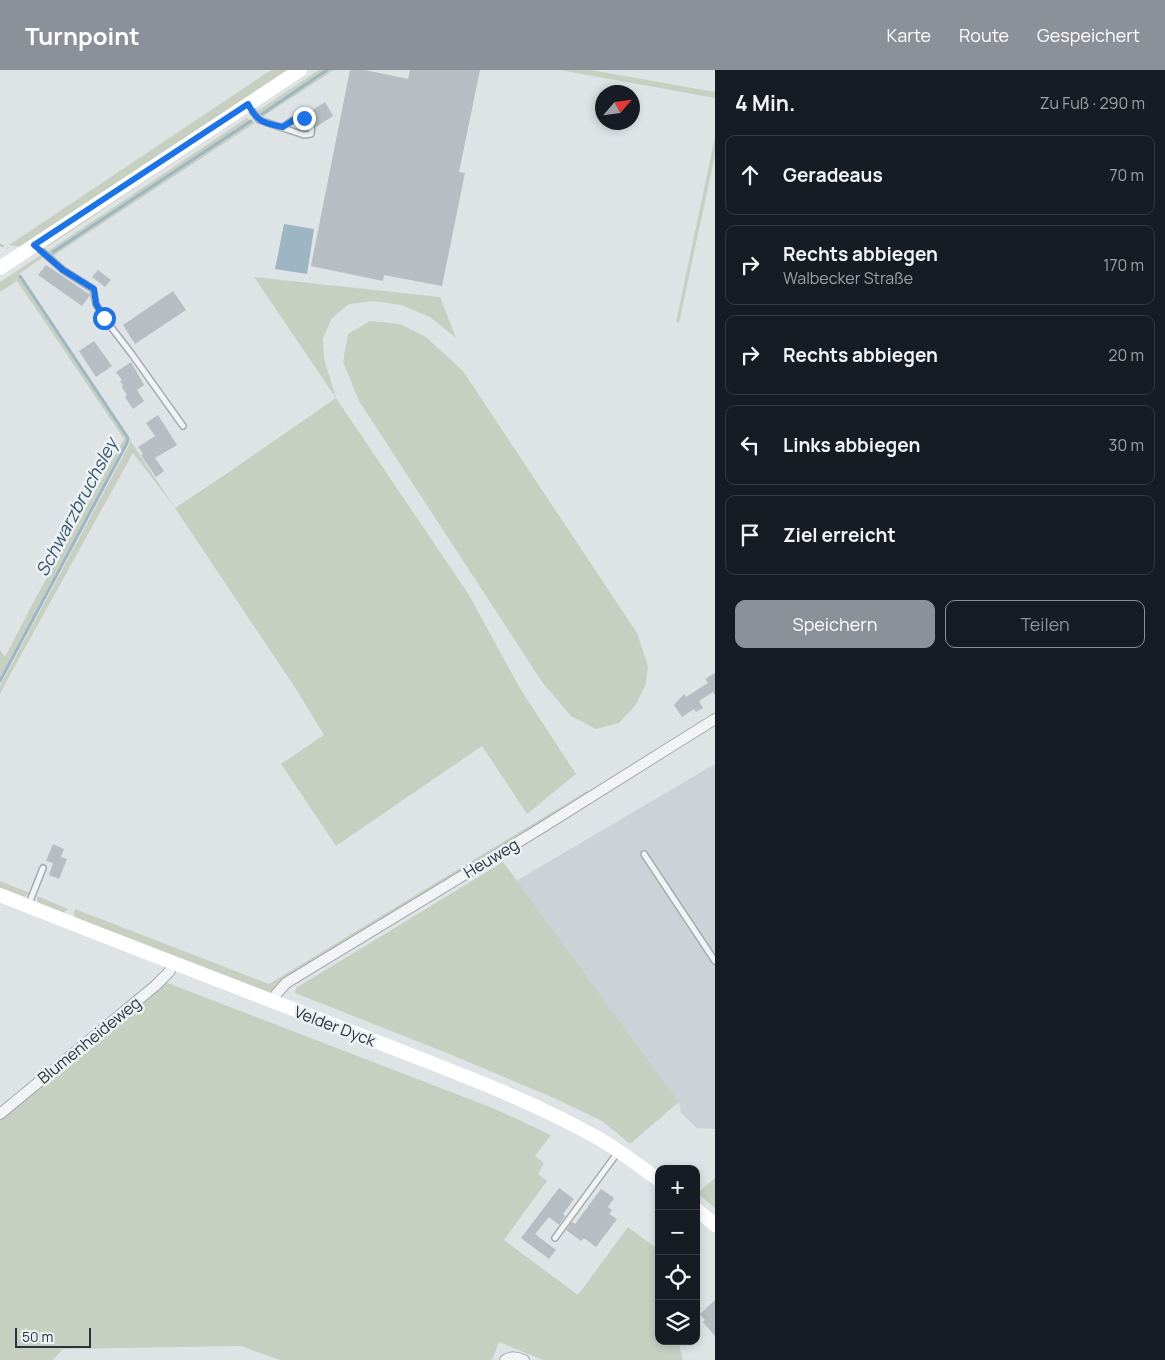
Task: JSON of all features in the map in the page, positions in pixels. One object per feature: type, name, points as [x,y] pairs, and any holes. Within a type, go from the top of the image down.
[{"type":"main road","points":[[0,268],[300,70]]},
{"type":"main road","name":"Velder Dyck","points":[[0,895],[522,1099],[597,1137],[655,1177]]},
{"type":"main road","points":[[697,1210],[715,1225]]},
{"type":"street","name":"Heuweg","points":[[270,1000],[286,983],[538,830],[715,719]]},
{"type":"street","name":"Blumenheideweg","points":[[0,1114],[155,986],[169,972],[174,962]]},
{"type":"street","points":[[505,1360],[510,1357],[518,1357],[524,1360]]},
{"type":"lane","points":[[248,104],[258,120],[283,127],[304,136],[312,134],[312,130],[304,118],[298,117],[283,127]]},
{"type":"lane","points":[[34,245],[63,270],[94,289],[96,304],[104,318],[131,352],[183,426]]},
{"type":"lane","points":[[644,854],[715,961]]},
{"type":"lane","points":[[28,906],[43,868]]},
{"type":"lane","points":[[555,1238],[619,1151]]},
{"type":"shaded area","points":[[715,764],[715,1129],[697,1128],[681,1113],[679,1102],[516,881]]},
{"type":"green space","points":[[271,70],[288,70],[23,247],[9,245]]},
{"type":"green space","points":[[319,70],[334,70],[262,117],[256,112]]},
{"type":"green space","points":[[560,70],[591,70],[715,92],[715,98]]},
{"type":"green space","points":[[236,116],[243,116],[47,247],[47,243]]},
{"type":"green space","points":[[247,118],[255,123],[53,256],[48,251]]},
{"type":"green space","points":[[715,137],[715,155],[679,323],[676,322]]},
{"type":"green space","points":[[41,255],[43,257],[18,275],[127,438],[0,677],[0,650],[5,657],[124,439],[17,281],[0,292],[0,282]]},
{"type":"green space","points":[[254,277],[440,297],[456,338],[430,317],[401,305],[374,301],[349,304],[332,318],[323,338],[324,359],[336,398]]},
{"type":"green space","points":[[370,321],[400,324],[426,337],[463,371],[637,633],[648,666],[646,684],[635,706],[619,723],[596,729],[571,716],[542,682],[359,401],[343,362],[348,334]]},
{"type":"green space","points":[[336,398],[469,595],[521,690],[576,774],[527,814],[482,746],[336,846],[281,764],[324,735],[296,689],[175,508]]},
{"type":"green space","points":[[130,440],[175,508],[133,453],[0,694],[0,686]]},
{"type":"green space","points":[[587,791],[588,793],[576,802],[272,991],[266,992],[75,918],[74,914],[75,909],[269,984]]},
{"type":"green space","points":[[503,862],[679,1102],[630,1144],[602,1121],[556,1099],[447,1053],[295,993],[296,988]]},
{"type":"green space","points":[[0,881],[30,893],[25,897],[0,888]]},
{"type":"green space","points":[[37,896],[68,909],[63,913],[37,902]]},
{"type":"green space","points":[[165,982],[495,1109],[551,1135],[535,1156],[544,1163],[538,1174],[547,1181],[504,1240],[578,1295],[628,1227],[655,1247],[655,1345],[679,1345],[683,1360],[543,1360],[499,1342],[492,1360],[280,1360],[241,1346],[63,1349],[53,1360],[0,1360],[0,1118]]},
{"type":"green space","points":[[715,1178],[715,1208],[700,1196],[700,1190]]},
{"type":"water","points":[[284,224],[314,229],[307,274],[275,269]]},
{"type":"building","points":[[350,70],[365,70],[408,79],[410,70],[480,70],[459,172],[465,173],[442,286],[384,275],[383,281],[311,266]]},
{"type":"building","points":[[325,102],[333,116],[316,127],[308,113]]},
{"type":"building","points":[[46,265],[90,295],[82,306],[38,275]]},
{"type":"building","points":[[98,270],[111,280],[105,287],[92,277]]},
{"type":"building","points":[[173,291],[186,310],[135,344],[123,325]]},
{"type":"building","points":[[94,341],[112,366],[96,377],[79,351]]},
{"type":"building","points":[[131,362],[144,385],[137,390],[144,401],[133,409],[125,397],[127,395],[120,381],[122,380],[116,372]]},
{"type":"building","points":[[158,415],[177,445],[155,458],[164,471],[156,477],[141,455],[143,454],[138,447],[155,436],[146,423]]},
{"type":"building","points":[[715,673],[715,695],[713,692],[699,701],[703,708],[696,712],[694,709],[682,717],[674,705],[684,694],[686,697],[708,683],[705,679]]},
{"type":"building","points":[[53,844],[64,849],[61,857],[67,859],[59,879],[49,875],[53,863],[46,861]]},
{"type":"building","points":[[559,1188],[574,1199],[563,1214],[565,1216],[559,1225],[549,1217],[535,1234],[556,1250],[549,1259],[521,1238]]},
{"type":"building","points":[[601,1189],[614,1198],[608,1207],[612,1210],[609,1214],[617,1219],[596,1247],[584,1238],[581,1241],[566,1230],[572,1222],[575,1224]]},
{"type":"building","points":[[715,1300],[715,1336],[703,1322],[705,1320],[700,1314]]},
{"type":"waterway","name":"Schwarzbruchsley","points":[[262,114],[327,70]]},
{"type":"waterway","name":"Schwarzbruchsley","points":[[53,252],[251,121]]},
{"type":"waterway","name":"Schwarzbruchsley","points":[[0,681],[128,438],[20,276]]},
{"type":"route","points":[[104,318],[96,304],[94,289],[63,270],[34,245],[248,104],[258,120],[267,123],[283,127],[298,117],[304,118]]}]
